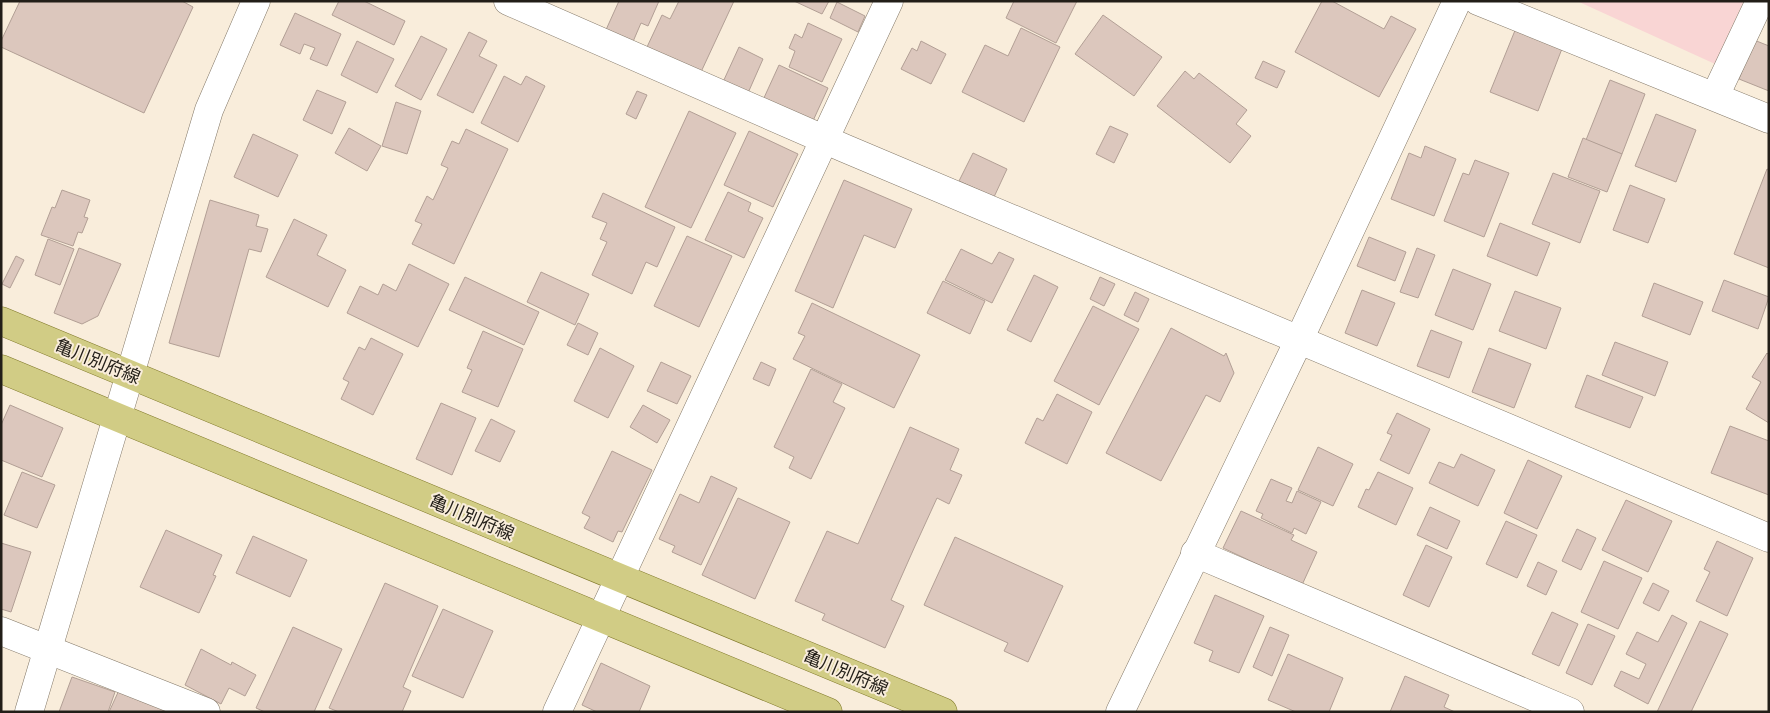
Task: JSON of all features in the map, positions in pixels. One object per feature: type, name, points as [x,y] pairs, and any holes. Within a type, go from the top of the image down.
[{"type":"main road","name":"亀川別府線","points":[[1,321],[942,712]]},
{"type":"main road","points":[[1,369],[828,712]]},
{"type":"street","points":[[29,712],[209,110],[256,1]]},
{"type":"street","points":[[508,1],[826,140],[1769,538]]},
{"type":"street","points":[[557,712],[826,140],[889,1]]},
{"type":"street","points":[[1120,712],[1299,340],[1457,1]]},
{"type":"street","points":[[1478,1],[1769,119]]},
{"type":"street","points":[[1715,96],[1760,1]]},
{"type":"street","points":[[1195,553],[1570,712]]},
{"type":"street","points":[[1,631],[206,712]]},
{"type":"shaded area","points":[[1577,1],[1744,1],[1715,64]]},
{"type":"building","points":[[20,1],[182,1],[193,7],[144,113],[1,47],[1,41]]},
{"type":"building","points":[[339,1],[364,1],[405,21],[394,45],[332,15]]},
{"type":"building","points":[[619,1],[659,1],[648,26],[641,23],[632,44],[605,32]]},
{"type":"building","points":[[679,1],[734,1],[701,72],[647,47],[662,15],[670,19]]},
{"type":"building","points":[[794,1],[829,1],[822,14]]},
{"type":"building","points":[[1014,1],[1077,1],[1056,43],[1006,18]]},
{"type":"building","points":[[1322,1],[1332,1],[1384,29],[1391,16],[1416,29],[1379,97],[1295,52]]},
{"type":"building","points":[[837,2],[865,16],[858,32],[830,18]]},
{"type":"building","points":[[295,13],[341,34],[327,66],[310,59],[315,48],[304,44],[300,54],[280,45]]},
{"type":"building","points":[[1103,15],[1162,57],[1134,96],[1075,54]]},
{"type":"building","points":[[808,23],[842,39],[822,82],[789,67],[795,51],[789,48],[795,34],[802,38]]},
{"type":"building","points":[[1021,28],[1060,47],[1024,122],[962,92],[985,45],[1008,56]]},
{"type":"building","points":[[1516,28],[1563,46],[1538,111],[1490,92]]},
{"type":"building","points":[[469,32],[487,41],[479,56],[497,65],[473,113],[437,95]]},
{"type":"building","points":[[421,36],[447,49],[421,100],[395,86]]},
{"type":"building","points":[[1754,40],[1769,46],[1769,91],[1739,79]]},
{"type":"building","points":[[357,41],[394,59],[377,93],[341,75]]},
{"type":"building","points":[[921,41],[946,54],[931,84],[901,69],[912,48],[917,51]]},
{"type":"building","points":[[739,47],[763,59],[748,93],[723,82]]},
{"type":"building","points":[[1263,61],[1285,71],[1277,88],[1255,78]]},
{"type":"building","points":[[779,65],[828,88],[812,123],[763,100]]},
{"type":"building","points":[[1185,71],[1194,79],[1199,73],[1247,110],[1236,124],[1251,136],[1230,163],[1157,106]]},
{"type":"building","points":[[504,76],[521,85],[526,76],[545,86],[518,142],[481,123]]},
{"type":"building","points":[[1610,80],[1645,94],[1622,154],[1586,140]]},
{"type":"building","points":[[317,90],[346,102],[332,134],[303,120]]},
{"type":"building","points":[[637,91],[647,95],[636,119],[626,114]]},
{"type":"building","points":[[396,102],[421,111],[407,154],[382,146]]},
{"type":"building","points":[[689,111],[736,133],[691,228],[645,207]]},
{"type":"building","points":[[1656,114],[1696,130],[1676,182],[1635,166]]},
{"type":"building","points":[[1110,126],[1128,134],[1114,163],[1096,154]]},
{"type":"building","points":[[349,128],[381,146],[367,171],[335,153]]},
{"type":"building","points":[[466,129],[508,149],[454,264],[412,244],[422,224],[415,221],[427,196],[433,200],[448,168],[441,165],[452,141],[459,144]]},
{"type":"building","points":[[749,131],[798,154],[773,207],[724,185]]},
{"type":"building","points":[[253,134],[298,155],[278,197],[234,177]]},
{"type":"building","points":[[1583,138],[1622,154],[1607,192],[1568,177]]},
{"type":"building","points":[[1425,146],[1456,159],[1434,216],[1391,199],[1409,153],[1421,158]]},
{"type":"building","points":[[973,153],[1007,169],[994,197],[959,181]]},
{"type":"building","points":[[1475,160],[1509,173],[1484,237],[1444,221],[1463,173],[1469,175]]},
{"type":"building","points":[[1767,169],[1769,170],[1769,268],[1734,254]]},
{"type":"building","points":[[1553,173],[1600,191],[1580,243],[1532,224]]},
{"type":"building","points":[[844,180],[912,209],[895,248],[864,235],[833,308],[795,291]]},
{"type":"building","points":[[1630,185],[1665,199],[1648,243],[1613,230]]},
{"type":"building","points":[[62,190],[90,200],[84,217],[88,218],[82,233],[78,232],[73,246],[41,235],[52,207],[55,208]]},
{"type":"building","points":[[728,192],[751,203],[748,211],[763,218],[744,258],[705,240]]},
{"type":"building","points":[[603,193],[675,227],[657,267],[646,262],[632,294],[592,275],[607,242],[600,239],[607,223],[592,217]]},
{"type":"building","points":[[210,200],[259,215],[256,226],[268,229],[261,252],[249,249],[219,357],[169,343]]},
{"type":"building","points":[[294,219],[327,235],[317,255],[346,270],[328,307],[266,277]]},
{"type":"building","points":[[1500,223],[1550,243],[1537,276],[1487,256]]},
{"type":"building","points":[[687,236],[732,256],[699,327],[654,306]]},
{"type":"building","points":[[1369,237],[1406,252],[1395,281],[1357,266]]},
{"type":"building","points":[[48,239],[74,249],[60,285],[35,275]]},
{"type":"building","points":[[79,248],[121,264],[98,316],[82,324],[54,313]]},
{"type":"building","points":[[1417,248],[1435,255],[1418,298],[1400,292]]},
{"type":"building","points":[[961,249],[992,264],[999,252],[1014,259],[992,303],[945,280]]},
{"type":"building","points":[[16,256],[24,260],[10,288],[2,284]]},
{"type":"building","points":[[409,264],[449,284],[418,347],[347,313],[360,286],[378,295],[383,284],[396,291]]},
{"type":"building","points":[[1453,269],[1491,284],[1473,330],[1435,315]]},
{"type":"building","points":[[541,272],[589,294],[575,325],[527,302]]},
{"type":"building","points":[[1034,275],[1058,287],[1031,342],[1007,330]]},
{"type":"building","points":[[465,277],[539,312],[524,345],[449,310]]},
{"type":"building","points":[[1100,277],[1115,284],[1104,306],[1090,299]]},
{"type":"building","points":[[1724,280],[1769,297],[1758,329],[1712,311]]},
{"type":"building","points":[[943,281],[985,301],[970,334],[927,313]]},
{"type":"building","points":[[1654,283],[1703,302],[1690,335],[1642,316]]},
{"type":"building","points":[[1362,290],[1395,303],[1377,346],[1345,333]]},
{"type":"building","points":[[1515,291],[1561,308],[1546,349],[1499,331]]},
{"type":"building","points":[[1135,292],[1149,299],[1138,322],[1124,315]]},
{"type":"building","points":[[812,303],[920,355],[894,408],[793,359],[805,336],[798,333]]},
{"type":"building","points":[[1093,306],[1139,329],[1099,405],[1054,381]]},
{"type":"building","points":[[578,323],[598,333],[588,355],[567,345]]},
{"type":"building","points":[[1171,328],[1224,356],[1226,353],[1234,373],[1220,402],[1206,395],[1161,481],[1106,453]]},
{"type":"building","points":[[1431,330],[1462,342],[1449,378],[1417,366]]},
{"type":"building","points":[[483,331],[523,349],[498,407],[462,392],[472,370],[467,368]]},
{"type":"building","points":[[371,338],[403,354],[373,415],[341,399],[349,382],[343,379],[359,347],[365,350]]},
{"type":"building","points":[[1615,342],[1668,362],[1655,396],[1602,375]]},
{"type":"building","points":[[600,348],[634,366],[608,418],[574,401]]},
{"type":"building","points":[[1489,348],[1531,364],[1514,408],[1472,392]]},
{"type":"building","points":[[1767,353],[1769,355],[1769,423],[1746,409],[1761,382],[1752,377]]},
{"type":"building","points":[[661,362],[691,376],[677,404],[647,391]]},
{"type":"building","points":[[761,362],[776,369],[769,386],[753,379]]},
{"type":"building","points":[[811,369],[842,384],[833,402],[845,408],[811,479],[789,468],[794,457],[774,447]]},
{"type":"building","points":[[1587,375],[1643,397],[1630,428],[1575,407]]},
{"type":"building","points":[[1057,394],[1092,412],[1067,464],[1025,443],[1037,418],[1043,421]]},
{"type":"building","points":[[441,403],[476,418],[452,475],[416,459]]},
{"type":"building","points":[[10,405],[63,428],[42,477],[1,460],[1,425]]},
{"type":"building","points":[[643,405],[670,420],[657,443],[630,427]]},
{"type":"building","points":[[1397,413],[1430,429],[1409,474],[1380,460],[1392,435],[1387,433]]},
{"type":"building","points":[[491,419],[515,431],[500,462],[475,451]]},
{"type":"building","points":[[1730,426],[1769,441],[1769,495],[1711,473]]},
{"type":"building","points":[[910,427],[959,449],[950,470],[962,475],[949,504],[937,498],[915,546],[891,600],[904,606],[885,648],[822,620],[825,614],[795,601],[827,531],[858,544]]},
{"type":"building","points":[[1318,447],[1353,464],[1333,506],[1298,490]]},
{"type":"building","points":[[612,451],[652,470],[622,532],[618,531],[613,542],[584,528],[590,517],[582,513]]},
{"type":"building","points":[[1461,454],[1495,470],[1478,506],[1429,483],[1439,462],[1454,468]]},
{"type":"building","points":[[1528,460],[1562,476],[1537,529],[1504,513]]},
{"type":"building","points":[[22,472],[55,485],[37,528],[4,515]]},
{"type":"building","points":[[1378,472],[1413,488],[1396,525],[1358,507],[1366,489],[1369,490]]},
{"type":"building","points":[[711,476],[737,488],[701,565],[672,552],[675,546],[659,539],[680,494],[699,503]]},
{"type":"building","points":[[1271,479],[1292,488],[1286,501],[1292,503],[1297,491],[1321,502],[1306,534],[1294,528],[1292,533],[1261,518],[1263,514],[1256,511]]},
{"type":"building","points":[[738,498],[790,522],[755,599],[702,575]]},
{"type":"building","points":[[1626,500],[1672,521],[1648,572],[1602,550]]},
{"type":"building","points":[[1430,507],[1460,521],[1447,549],[1417,535]]},
{"type":"building","points":[[1241,511],[1294,535],[1291,540],[1317,552],[1302,585],[1223,548]]},
{"type":"building","points":[[1506,521],[1537,535],[1517,578],[1486,564]]},
{"type":"building","points":[[1577,529],[1596,538],[1581,570],[1562,561]]},
{"type":"building","points":[[166,530],[222,555],[213,575],[216,576],[199,613],[140,587]]},
{"type":"building","points":[[253,536],[307,560],[290,597],[236,573]]},
{"type":"building","points":[[955,537],[1063,586],[1028,662],[1004,651],[1008,643],[924,605]]},
{"type":"building","points":[[1717,541],[1753,558],[1727,616],[1696,601],[1710,572],[1704,569]]},
{"type":"building","points":[[1,543],[31,552],[11,612],[1,609]]},
{"type":"building","points":[[1426,545],[1452,557],[1429,607],[1403,595]]},
{"type":"building","points":[[1604,561],[1642,578],[1618,629],[1581,612]]},
{"type":"building","points":[[1538,562],[1557,571],[1546,595],[1527,586]]},
{"type":"building","points":[[385,583],[438,606],[403,687],[411,691],[402,712],[339,712],[329,708]]},
{"type":"building","points":[[1653,583],[1669,591],[1659,611],[1643,603]]},
{"type":"building","points":[[1215,595],[1264,616],[1239,673],[1209,661],[1213,651],[1194,643]]},
{"type":"building","points":[[443,609],[493,631],[463,698],[412,676]]},
{"type":"building","points":[[1552,612],[1578,624],[1559,666],[1532,654]]},
{"type":"building","points":[[1672,615],[1687,623],[1648,704],[1614,686],[1621,671],[1639,679],[1646,664],[1626,654],[1637,632],[1658,642]]},
{"type":"building","points":[[1700,621],[1728,634],[1691,712],[1657,712]]},
{"type":"building","points":[[1588,624],[1615,636],[1592,685],[1566,673]]},
{"type":"building","points":[[293,627],[342,649],[314,712],[265,712],[256,708]]},
{"type":"building","points":[[1270,627],[1289,635],[1272,676],[1253,667]]},
{"type":"building","points":[[201,649],[231,665],[232,662],[256,675],[245,696],[229,688],[221,704],[185,685]]},
{"type":"building","points":[[1288,654],[1343,678],[1329,712],[1296,712],[1268,700]]},
{"type":"building","points":[[601,663],[650,686],[639,712],[597,712],[582,705]]},
{"type":"building","points":[[1405,676],[1449,695],[1444,707],[1455,712],[1390,712]]},
{"type":"building","points":[[72,677],[115,692],[108,712],[59,712]]},
{"type":"building","points":[[120,688],[172,712],[109,712]]}]
